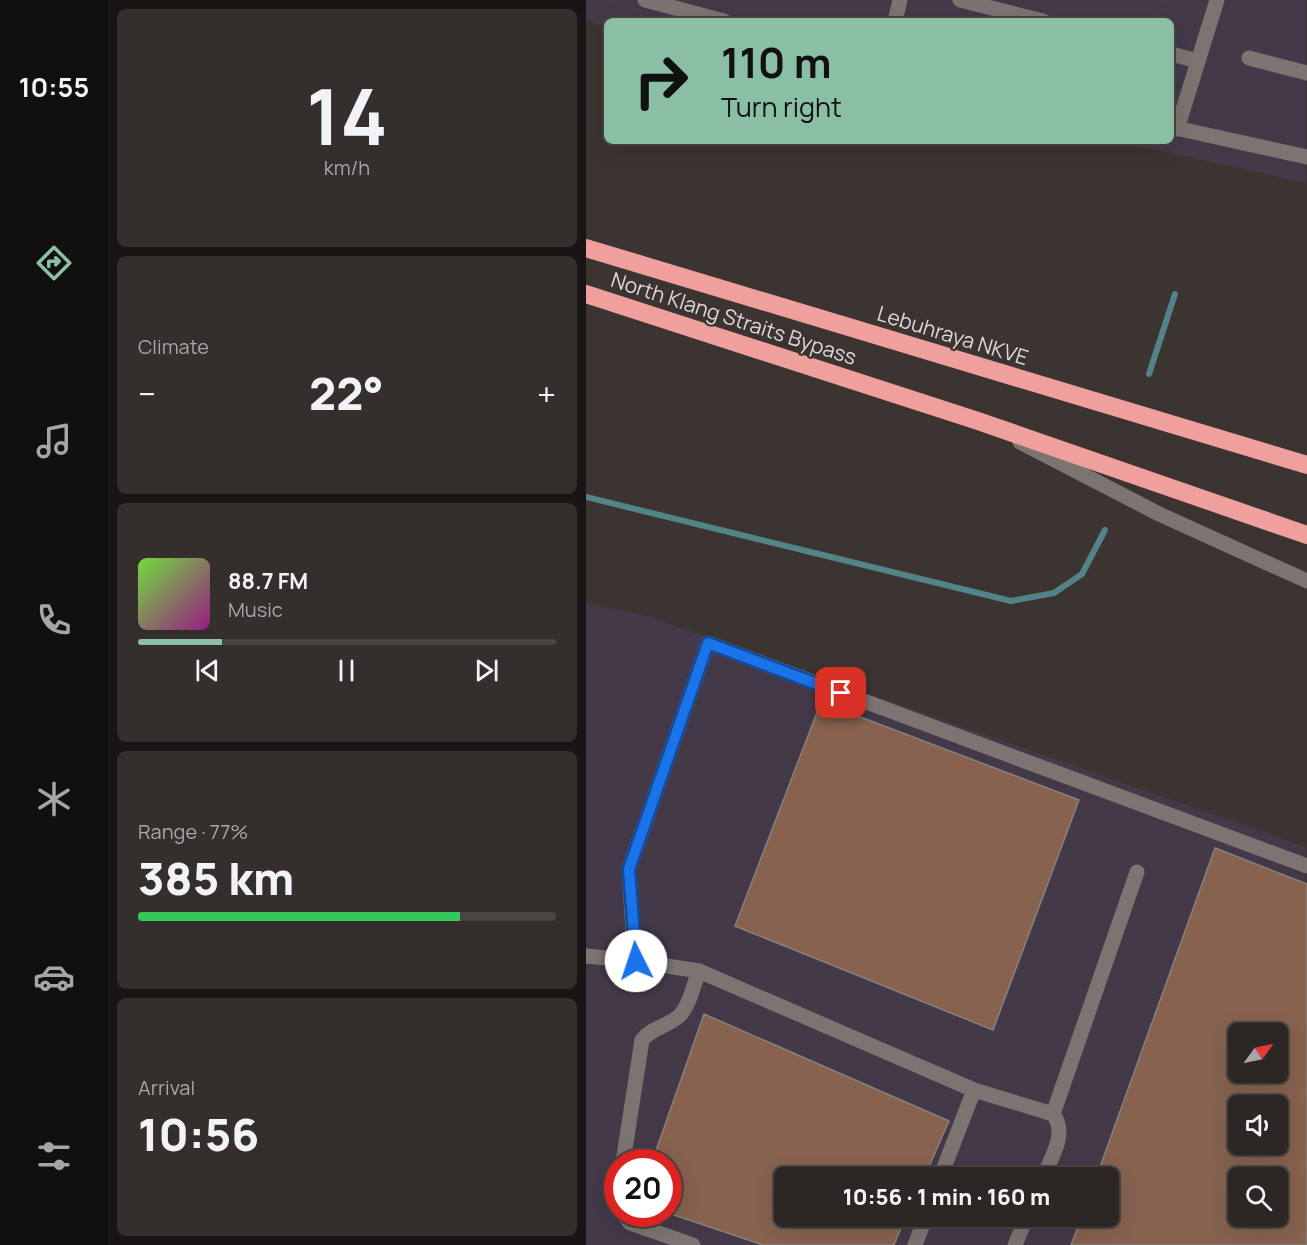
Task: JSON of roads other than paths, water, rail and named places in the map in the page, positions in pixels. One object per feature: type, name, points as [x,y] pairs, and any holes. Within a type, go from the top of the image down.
[{"type":"highway","name":"Lebuhraya NKVE","points":[[586,248],[1306,465]]},
{"type":"highway","name":"North Klang Straits Bypass","points":[[586,294],[978,421]]},
{"type":"highway","points":[[978,421],[1306,535]]},
{"type":"street","points":[[645,0],[713,18]]},
{"type":"street","points":[[896,18],[900,0]]},
{"type":"street","points":[[960,0],[1031,18]]},
{"type":"street","points":[[1217,0],[1174,128],[1306,157]]},
{"type":"street","points":[[1174,55],[1198,60]]},
{"type":"street","points":[[1249,58],[1306,73]]},
{"type":"street","points":[[978,421],[1159,514],[1306,581]]},
{"type":"street","points":[[636,961],[629,869],[708,643],[1306,866]]},
{"type":"street","points":[[1053,1114],[1136,872]]},
{"type":"street","points":[[586,956],[698,971],[974,1090],[1053,1114],[1059,1122],[1061,1132],[1047,1167]]},
{"type":"street","points":[[625,1149],[642,1040],[652,1030],[678,1017],[686,1006],[698,971]]},
{"type":"street","points":[[944,1167],[974,1090]]},
{"type":"street","points":[[641,1227],[693,1245]]},
{"type":"street","points":[[915,1245],[922,1227]]},
{"type":"street","points":[[1015,1245],[1022,1227]]},
{"type":"waterway","points":[[1149,374],[1175,294]]},
{"type":"waterway","points":[[586,497],[1011,601],[1054,593],[1082,574],[1105,530]]}]
